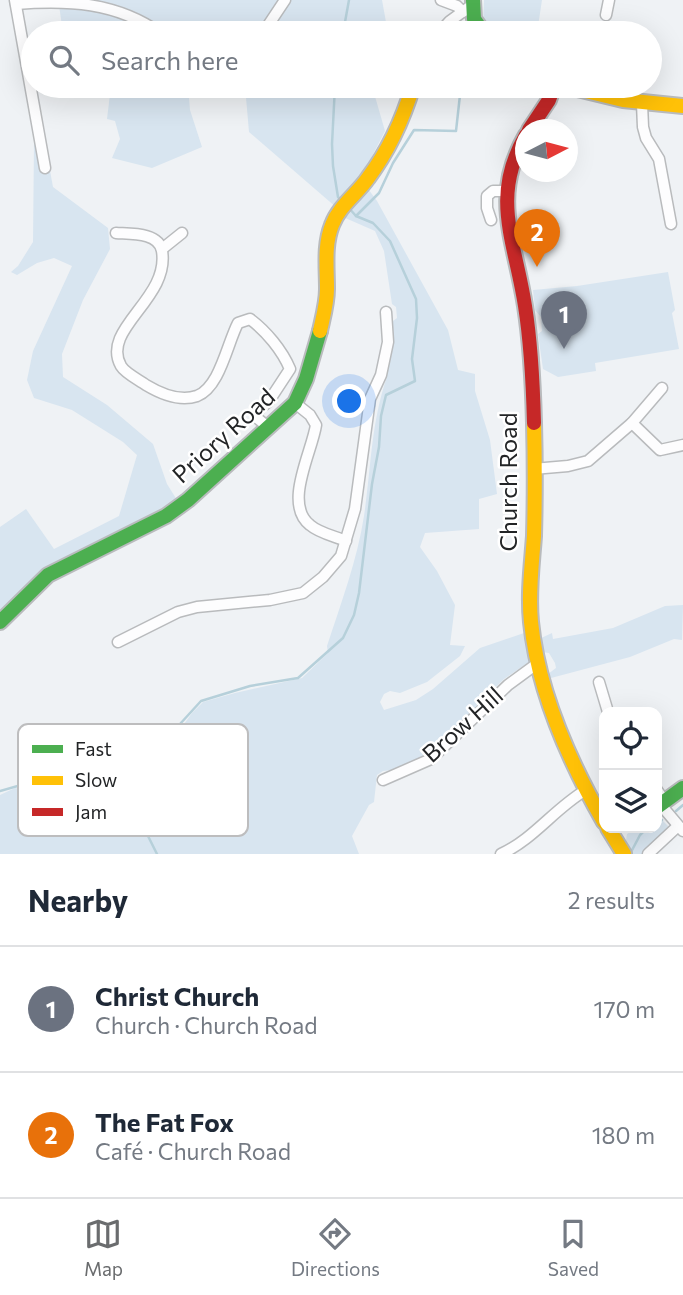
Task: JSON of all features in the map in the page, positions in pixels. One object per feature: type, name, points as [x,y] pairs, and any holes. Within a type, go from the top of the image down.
[{"type":"street","points":[[271,21],[285,0]]},
{"type":"street","points":[[442,0],[457,6],[469,6]]},
{"type":"street","points":[[607,15],[608,0]]},
{"type":"street","points":[[21,35],[15,2],[83,3],[114,10],[142,21]]},
{"type":"street","points":[[452,21],[469,6]]},
{"type":"street","points":[[32,98],[45,168]]},
{"type":"street","name":"Priory Road","points":[[0,622],[48,575],[166,516],[188,500],[295,403],[319,333],[327,294],[327,240],[332,224],[394,139],[409,98]]},
{"type":"street","points":[[536,119],[550,98]]},
{"type":"street","points":[[611,98],[642,104],[683,106]]},
{"type":"street","points":[[642,104],[643,127],[646,138],[659,159],[671,224]]},
{"type":"street","name":"Church Road","points":[[515,153],[510,161],[505,191],[524,295],[531,372],[534,541],[529,591],[530,619],[538,663],[562,741],[599,813]]},
{"type":"street","points":[[491,220],[487,196],[493,191],[505,191]]},
{"type":"street","points":[[116,233],[151,238],[159,243],[162,249],[160,277],[154,291],[118,336],[116,353],[121,368],[149,386],[176,398],[194,397],[213,385],[237,323],[250,319],[285,358],[290,369],[269,401],[257,411],[257,418],[268,427]]},
{"type":"street","points":[[162,249],[182,233]]},
{"type":"street","points":[[118,642],[177,612],[303,593],[323,577],[341,556],[355,509],[370,399],[381,375],[388,342],[386,312]]},
{"type":"street","points":[[533,469],[588,461],[632,423],[662,388]]},
{"type":"street","points":[[295,403],[310,415],[316,425],[302,474],[300,511],[309,525],[345,541]]},
{"type":"street","points":[[632,423],[660,450],[683,445]]},
{"type":"street","name":"Brow Hill","points":[[383,780],[431,759],[508,685],[538,663]]},
{"type":"street","points":[[599,682],[606,707]]},
{"type":"street","points":[[662,800],[683,788]]},
{"type":"street","points":[[501,854],[516,847],[573,797],[586,790]]},
{"type":"street","points":[[648,854],[680,829],[662,804]]},
{"type":"shaded area","points":[[84,0],[281,0],[267,21],[151,21],[114,6]]},
{"type":"shaded area","points":[[287,0],[382,0],[386,21],[274,21]]},
{"type":"shaded area","points":[[484,0],[542,0],[539,21],[483,21]]},
{"type":"shaded area","points":[[72,3],[134,21],[61,21],[59,5]]},
{"type":"shaded area","points":[[110,98],[189,98],[190,110],[202,147],[152,168],[112,158],[120,139],[115,121],[107,119]]},
{"type":"shaded area","points":[[246,98],[375,98],[385,131],[364,172],[337,208],[249,132]]},
{"type":"shaded area","points":[[44,138],[53,187],[108,228],[110,249],[83,300],[62,354],[63,377],[107,405],[153,444],[167,484],[177,500],[157,514],[42,574],[0,616],[0,527],[26,509],[54,549],[119,516],[137,455],[123,442],[72,410],[34,398],[27,380],[33,351],[72,266],[54,258],[37,263],[17,275],[11,272],[33,242],[34,141]]},
{"type":"shaded area","points":[[366,186],[377,201],[448,330],[458,370],[475,374],[475,391],[490,440],[497,494],[479,499],[479,529],[425,533],[420,547],[437,571],[455,605],[450,645],[465,646],[460,656],[427,682],[400,693],[390,691],[384,694],[380,702],[384,710],[416,700],[433,689],[480,648],[524,633],[532,660],[504,679],[430,752],[399,769],[383,771],[377,775],[374,802],[369,805],[352,836],[359,854],[0,854],[0,795],[15,788],[18,788],[18,836],[248,836],[248,724],[184,724],[203,702],[302,678],[328,653],[327,646],[361,533],[375,429],[387,377],[382,377],[393,321],[397,318],[396,307],[392,304],[384,251],[375,231],[343,217]]},
{"type":"shaded area","points":[[668,272],[679,349],[595,363],[596,371],[558,377],[543,369],[538,334],[542,331],[541,317],[535,310],[533,290]]},
{"type":"shaded area","points":[[683,605],[682,640],[674,639],[630,657],[551,678],[548,674],[556,668],[555,663],[549,653],[542,652],[539,639],[552,633],[553,639],[613,628],[665,606]]},
{"type":"shaded area","points":[[662,820],[668,826],[667,832],[643,854],[632,854],[626,840],[627,834],[662,833]]},
{"type":"waterway","points":[[345,21],[349,0]]},
{"type":"waterway","points":[[334,98],[333,166],[338,197],[341,200]]},
{"type":"waterway","points":[[356,216],[379,193],[393,163],[414,130],[456,131],[460,98]]},
{"type":"waterway","points":[[180,724],[201,701],[250,686],[298,678],[343,638],[354,615],[379,447],[381,416],[386,395],[415,381],[412,359],[417,318],[416,299],[390,241],[373,223],[356,216],[348,207]]},
{"type":"waterway","points":[[0,791],[18,786]]},
{"type":"waterway","points":[[676,811],[683,805]]},
{"type":"waterway","points":[[630,854],[642,833]]},
{"type":"waterway","points":[[148,836],[157,854]]},
{"type":"traffic: fast","points":[[473,0],[475,21]]},
{"type":"traffic: fast","points":[[0,622],[48,575],[166,516],[188,500],[295,403],[306,379],[320,331]]},
{"type":"traffic: fast","points":[[662,803],[683,788]]},
{"type":"traffic: slow","points":[[320,331],[326,300],[327,248],[332,225],[339,212],[364,184],[389,145],[409,98]]},
{"type":"traffic: slow","points":[[615,98],[683,106]]},
{"type":"traffic: slow","points":[[534,423],[534,522],[530,600],[535,648],[540,674],[557,725],[599,813]]},
{"type":"traffic: slow","points":[[611,833],[624,854]]},
{"type":"traffic: jam","points":[[536,119],[550,98]]},
{"type":"traffic: jam","points":[[515,157],[509,179],[508,219],[527,320],[534,423]]},
{"type":"place","name":"The Fat Fox","points":[[537,267]]},
{"type":"place","name":"Christ Church","points":[[564,349]]}]
